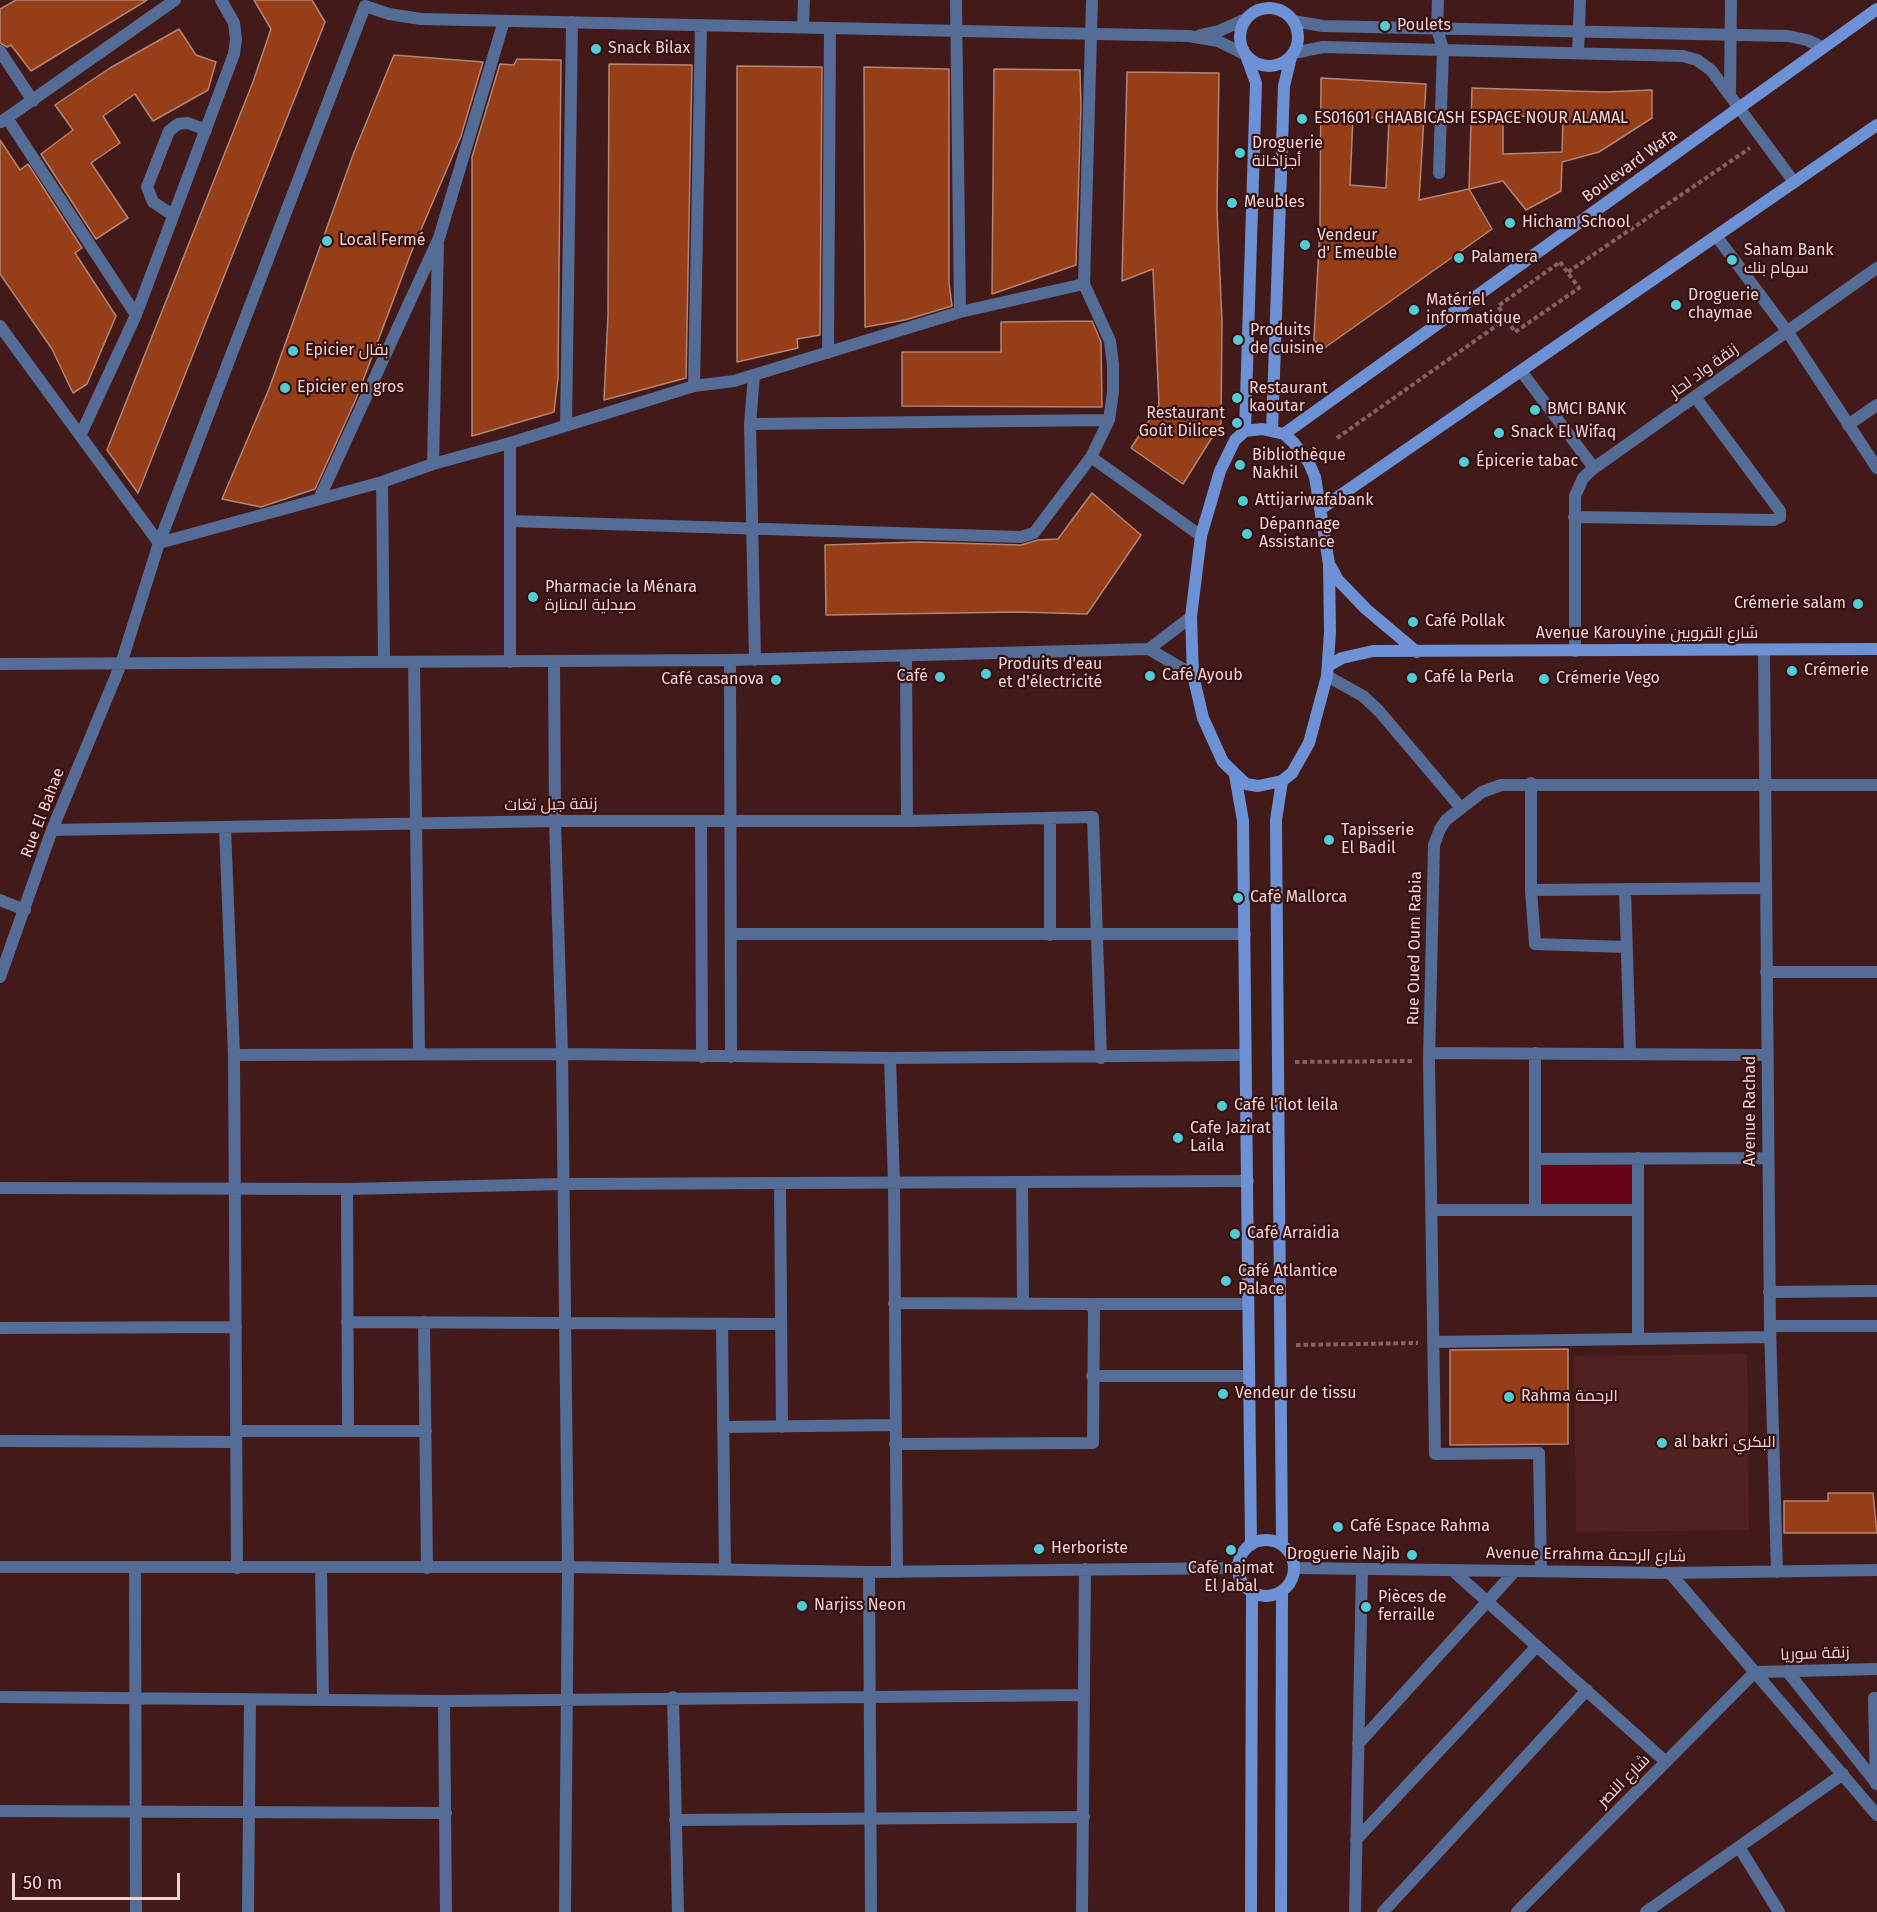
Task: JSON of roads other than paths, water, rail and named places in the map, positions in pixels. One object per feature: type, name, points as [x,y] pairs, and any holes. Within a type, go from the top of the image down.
[{"type":"street","points":[[136,315],[3,120],[174,0]]},
{"type":"street","points":[[81,434],[136,315],[234,54],[236,39],[234,23],[221,0]]},
{"type":"street","points":[[803,27],[804,0]]},
{"type":"street","points":[[956,0],[960,312]]},
{"type":"street","points":[[510,522],[753,527],[1025,537],[1037,530],[1091,457],[1109,420],[1113,365],[1110,341],[1102,318],[1084,284],[1092,0]]},
{"type":"street","points":[[1245,431],[1256,83],[1239,36],[1255,0]]},
{"type":"street","points":[[1278,432],[1284,86],[1299,37],[1285,0]]},
{"type":"street","points":[[1438,0],[1437,29],[1443,49],[1439,173]]},
{"type":"street","points":[[1578,53],[1580,0]]},
{"type":"street","points":[[1730,92],[1731,0]]},
{"type":"street","points":[[362,3],[389,14],[421,19],[1190,36],[1218,41],[1261,66],[1269,67],[1284,63],[1292,55],[1323,47],[1683,56],[1697,60],[1711,70],[1730,92],[1794,182]]},
{"type":"street","name":"Rue El Bahae","points":[[0,977],[26,910],[52,830],[121,664],[159,543],[362,3]]},
{"type":"street","points":[[1190,36],[1219,31],[1262,9],[1270,8],[1292,19],[1323,26],[1788,36],[1806,40],[1822,48]]},
{"type":"street","name":"Boulevard Wafa","points":[[1278,432],[1740,108],[1877,9]]},
{"type":"street","points":[[319,499],[439,238],[504,21]]},
{"type":"street","points":[[566,425],[572,22]]},
{"type":"street","points":[[694,386],[701,25]]},
{"type":"street","points":[[828,353],[830,28]]},
{"type":"street","points":[[0,51],[33,101]]},
{"type":"street","points":[[173,215],[153,202],[147,187],[169,131],[178,124],[188,123],[206,130]]},
{"type":"street","points":[[1322,508],[1877,125]]},
{"type":"street","points":[[1717,237],[1787,331],[1877,468]]},
{"type":"street","points":[[433,464],[439,238]]},
{"type":"street","name":"زنقة واد لحار","points":[[1575,651],[1574,517],[1578,486],[1594,468],[1877,268]]},
{"type":"street","points":[[0,326],[159,543],[382,482],[433,464],[510,443],[694,386],[754,375],[960,312],[1084,284]]},
{"type":"street","points":[[1521,371],[1594,468]]},
{"type":"street","points":[[754,375],[750,424],[755,660]]},
{"type":"street","points":[[1574,517],[1778,519],[1780,511],[1696,398]]},
{"type":"street","points":[[1848,425],[1877,405]]},
{"type":"street","points":[[750,424],[1109,420]]},
{"type":"street","points":[[1282,781],[1258,786],[1246,784],[1235,776],[1223,762],[1203,718],[1193,675],[1191,617],[1201,536],[1220,471],[1235,440],[1245,431],[1278,432],[1302,451],[1309,463],[1322,508],[1329,564],[1327,671],[1309,743],[1299,763],[1282,781],[1276,820],[1282,1545]]},
{"type":"street","points":[[510,443],[510,662]]},
{"type":"street","points":[[1091,457],[1201,536]]},
{"type":"street","points":[[382,482],[384,662]]},
{"type":"street","points":[[1329,564],[1338,580],[1359,602],[1417,652]]},
{"type":"street","points":[[1149,649],[1191,617]]},
{"type":"street","points":[[0,664],[755,660],[1149,649],[1193,675]]},
{"type":"street","name":"Avenue Karouyine شارع القرويين","points":[[1327,671],[1342,658],[1373,651],[1877,649]]},
{"type":"street","name":"Avenue Rachad","points":[[1764,650],[1769,1292],[1777,1572]]},
{"type":"street","points":[[906,657],[907,821]]},
{"type":"street","points":[[730,660],[731,1057]]},
{"type":"street","points":[[554,661],[555,821],[562,1054],[568,1566],[565,1912]]},
{"type":"street","points":[[414,662],[419,1053]]},
{"type":"street","points":[[1327,671],[1363,696],[1379,711],[1461,808]]},
{"type":"street","points":[[1235,776],[1243,821],[1251,1545]]},
{"type":"street","points":[[1531,783],[1531,890],[1537,946],[1626,947]]},
{"type":"street","name":"Rue Oued Oum Rabia","points":[[1541,1571],[1539,1453],[1435,1454],[1429,1057],[1434,845],[1446,820],[1492,787],[1531,783],[1877,785]]},
{"type":"street","name":"زنقة جبل تغات","points":[[52,830],[555,821],[907,821],[1093,817],[1096,936]]},
{"type":"street","points":[[1050,819],[1050,935]]},
{"type":"street","points":[[701,821],[702,1057]]},
{"type":"street","points":[[225,827],[234,1055],[237,1568]]},
{"type":"street","points":[[1531,890],[1766,888]]},
{"type":"street","points":[[1625,889],[1630,1054]]},
{"type":"street","points":[[0,900],[26,910]]},
{"type":"street","points":[[731,934],[1096,936],[1245,934]]},
{"type":"street","points":[[1096,936],[1101,1058]]},
{"type":"street","points":[[1766,972],[1877,972]]},
{"type":"street","points":[[234,1055],[419,1053],[702,1057],[1101,1058],[1245,1055]]},
{"type":"street","points":[[1534,1053],[1535,1210]]},
{"type":"street","points":[[1429,1057],[1534,1053],[1767,1055]]},
{"type":"street","points":[[890,1058],[894,1184],[894,1425],[897,1572]]},
{"type":"street","points":[[1638,1158],[1638,1339]]},
{"type":"street","points":[[1535,1159],[1768,1158]]},
{"type":"street","points":[[0,1188],[347,1189],[564,1184],[1022,1184],[1248,1181]]},
{"type":"street","points":[[780,1184],[782,1427]]},
{"type":"street","points":[[1022,1184],[1023,1303]]},
{"type":"street","points":[[347,1189],[348,1431]]},
{"type":"street","points":[[1431,1210],[1637,1210]]},
{"type":"street","points":[[1769,1292],[1877,1291]]},
{"type":"street","points":[[894,1303],[1247,1304]]},
{"type":"street","points":[[895,1444],[1093,1443],[1092,1304]]},
{"type":"street","points":[[347,1322],[780,1324]]},
{"type":"street","points":[[424,1322],[427,1568]]},
{"type":"street","points":[[722,1324],[724,1569]]},
{"type":"street","points":[[1433,1342],[1638,1339],[1877,1326]]},
{"type":"street","points":[[0,1328],[236,1327]]},
{"type":"street","points":[[1092,1376],[1249,1376]]},
{"type":"street","points":[[723,1427],[894,1425]]},
{"type":"street","points":[[0,1441],[348,1431],[426,1431]]},
{"type":"street","points":[[1267,1540],[1282,1545],[1290,1552],[1295,1568],[1290,1584],[1282,1592],[1266,1596],[1252,1592],[1243,1583],[1238,1568],[1240,1557],[1251,1545],[1267,1540]]},
{"type":"street","points":[[0,1567],[568,1566],[869,1572],[1238,1568]]},
{"type":"street","points":[[135,1568],[136,1912]]},
{"type":"street","points":[[321,1568],[323,1700]]},
{"type":"street","name":"Avenue Errahma شارع الرحمة","points":[[1295,1568],[1670,1573],[1877,1570]]},
{"type":"street","points":[[1082,1912],[1085,1569]]},
{"type":"street","points":[[1354,1912],[1362,1569]]},
{"type":"street","points":[[1452,1570],[1666,1761]]},
{"type":"street","points":[[1358,1744],[1515,1571]]},
{"type":"street","points":[[869,1572],[871,1912]]},
{"type":"street","points":[[1670,1573],[1877,1815]]},
{"type":"street","points":[[1251,1912],[1252,1592]]},
{"type":"street","points":[[1281,1912],[1282,1592]]},
{"type":"street","points":[[1356,1840],[1537,1646]]},
{"type":"street","name":"زنقة سوريا","points":[[1755,1672],[1877,1669]]},
{"type":"street","points":[[1788,1671],[1877,1784]]},
{"type":"street","name":"شارع النصر","points":[[1517,1912],[1755,1672]]},
{"type":"street","points":[[1383,1912],[1587,1690]]},
{"type":"street","points":[[0,1697],[444,1701],[673,1697],[1084,1695]]},
{"type":"street","points":[[673,1697],[678,1912]]},
{"type":"street","points":[[1877,1698],[1874,1698],[1877,1784]]},
{"type":"street","points":[[248,1912],[251,1812],[250,1700]]},
{"type":"street","points":[[444,1701],[446,1912]]},
{"type":"street","points":[[1646,1912],[1843,1774]]},
{"type":"street","points":[[0,1811],[446,1813]]},
{"type":"street","points":[[675,1820],[1083,1817]]},
{"type":"street","points":[[1739,1847],[1777,1911]]},
{"type":"place","name":"Poulets","points":[[1385,26]]},
{"type":"place","name":"Snack Bilax","points":[[596,49]]},
{"type":"place","name":"ES01601 CHAABICASH ESPACE NOUR ALAMAL","points":[[1302,119]]},
{"type":"place","name":"Droguerie أجزاخانة","points":[[1240,153]]},
{"type":"place","name":"Meubles","points":[[1232,203]]},
{"type":"place","name":"Hicham School","points":[[1510,223]]},
{"type":"place","name":"Local Fermé","points":[[327,241]]},
{"type":"place","name":"Vendeur d' Emeuble","points":[[1305,245]]},
{"type":"place","name":"Palamera","points":[[1459,258]]},
{"type":"place","name":"Saham Bank سهام بنك","points":[[1732,260]]},
{"type":"place","name":"Droguerie chaymae","points":[[1676,305]]},
{"type":"place","name":"Matériel informatique","points":[[1414,310]]},
{"type":"place","name":"Produits de cuisine","points":[[1238,340]]},
{"type":"place","name":"Epicier بقال","points":[[293,351]]},
{"type":"place","name":"Epicier en gros","points":[[285,388]]},
{"type":"place","name":"Restaurant kaoutar","points":[[1237,398]]},
{"type":"place","name":"BMCI BANK","points":[[1535,410]]},
{"type":"place","name":"Restaurant Goût Dilices","points":[[1237,423]]},
{"type":"place","name":"Snack El Wifaq","points":[[1499,433]]},
{"type":"place","name":"Épicerie tabac","points":[[1464,462]]},
{"type":"place","name":"Bibliothèque Nakhil","points":[[1240,465]]},
{"type":"place","name":"Attijariwafabank","points":[[1243,501]]},
{"type":"place","name":"Dépannage Assistance","points":[[1247,534]]},
{"type":"place","name":"Pharmacie la Ménara صيدلية المنارة","points":[[533,597]]},
{"type":"place","name":"Crémerie salam","points":[[1858,604]]},
{"type":"place","name":"Café Pollak","points":[[1413,622]]},
{"type":"place","name":"Crémerie","points":[[1792,671]]},
{"type":"place","name":"Produits d'eau et d'électricité","points":[[986,674]]},
{"type":"place","name":"Café Ayoub","points":[[1150,676]]},
{"type":"place","name":"Café","points":[[940,677]]},
{"type":"place","name":"Café la Perla","points":[[1412,678]]},
{"type":"place","name":"Crémerie Vego","points":[[1544,679]]},
{"type":"place","name":"Café casanova","points":[[776,680]]},
{"type":"place","name":"Tapisserie El Badil","points":[[1329,840]]},
{"type":"place","name":"Café Mallorca","points":[[1238,898]]},
{"type":"place","name":"Café l'îlot leila","points":[[1222,1106]]},
{"type":"place","name":"Cafe Jazirat Laila","points":[[1178,1138]]},
{"type":"place","name":"Café Arraidia","points":[[1235,1234]]},
{"type":"place","name":"Café Atlantice Palace","points":[[1226,1281]]},
{"type":"place","name":"Vendeur de tissu","points":[[1223,1394]]},
{"type":"place","name":"Rahma الرحمة","points":[[1509,1397]]},
{"type":"place","name":"al bakri البكري","points":[[1662,1443]]},
{"type":"place","name":"Café Espace Rahma","points":[[1338,1527]]},
{"type":"place","name":"Herboriste","points":[[1039,1549]]},
{"type":"place","name":"Café najmat El Jabal","points":[[1231,1550]]},
{"type":"place","name":"Droguerie Najib","points":[[1412,1555]]},
{"type":"place","name":"Narjiss Neon","points":[[802,1606]]},
{"type":"place","name":"Pièces de ferraille","points":[[1366,1607]]}]
